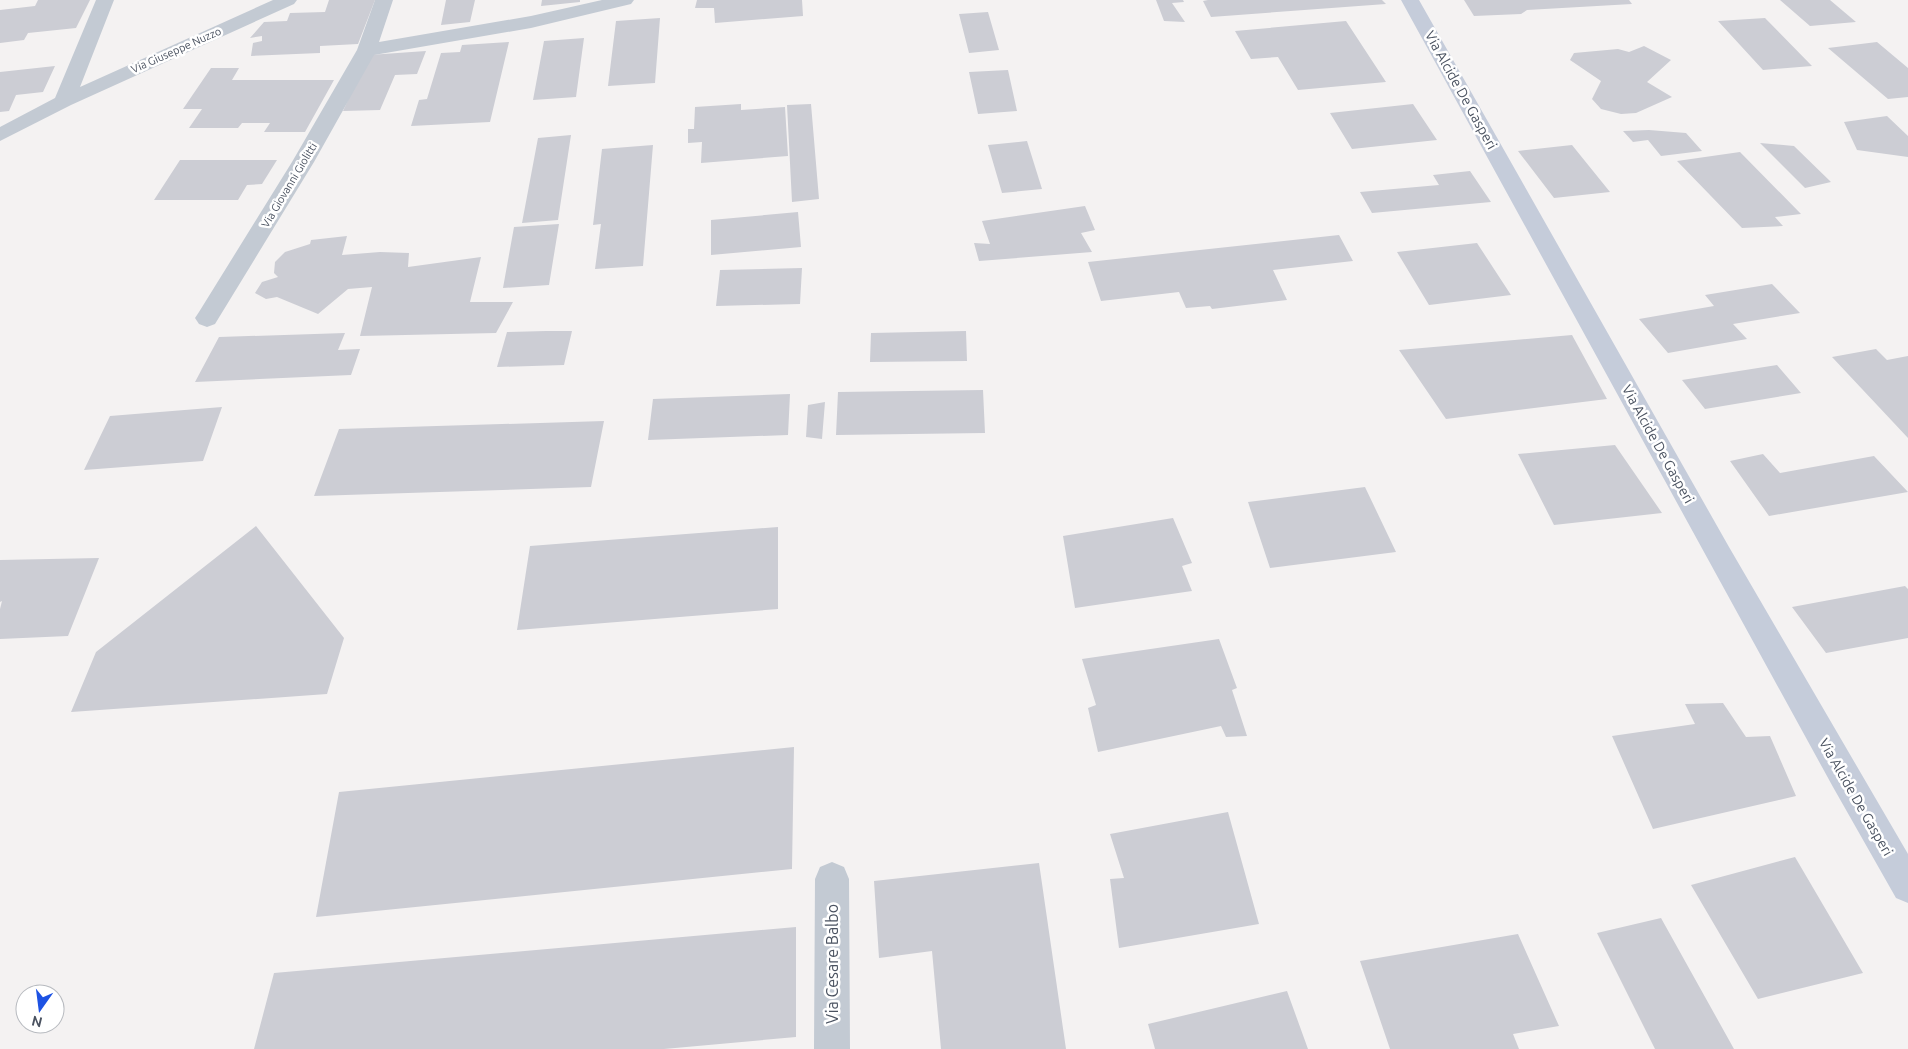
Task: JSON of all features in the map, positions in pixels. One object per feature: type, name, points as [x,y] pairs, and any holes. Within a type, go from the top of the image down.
[{"type":"main road","name":"Via Alcide De Gasperi","points":[[1410,0],[1698,514],[1768,644],[1908,886]]},
{"type":"street","points":[[64,101],[105,0]]},
{"type":"street","name":"Via Giuseppe Nuzzo","points":[[0,135],[64,101],[288,0]]},
{"type":"street","name":"Via Giovanni Giolitti","points":[[207,318],[303,162],[367,50],[384,0]]},
{"type":"street","points":[[367,50],[531,22],[625,0]]},
{"type":"street","name":"Via Cesare Balbo","points":[[832,879],[832,1049]]},
{"type":"building","points":[[38,0],[90,0],[76,28],[28,33],[24,40],[0,43],[0,10],[35,6]]},
{"type":"building","points":[[329,0],[375,0],[358,44],[320,46],[320,53],[251,56],[253,43],[262,41],[262,36],[250,38],[264,22],[287,21],[290,13],[325,12]]},
{"type":"building","points":[[446,0],[475,0],[470,22],[441,25]]},
{"type":"building","points":[[542,0],[580,0],[580,2],[541,6]]},
{"type":"building","points":[[697,0],[802,0],[803,16],[715,23],[714,8],[695,8]]},
{"type":"building","points":[[1156,0],[1183,0],[1184,2],[1172,3],[1185,22],[1164,21]]},
{"type":"building","points":[[1382,0],[1386,4],[1211,17],[1203,1]]},
{"type":"building","points":[[1464,0],[1629,0],[1632,4],[1527,10],[1521,14],[1474,16]]},
{"type":"building","points":[[1780,0],[1830,0],[1856,22],[1810,26]]},
{"type":"building","points":[[988,12],[999,50],[969,53],[959,14]]},
{"type":"building","points":[[660,18],[655,83],[608,86],[616,21]]},
{"type":"building","points":[[1765,18],[1812,66],[1763,70],[1718,21]]},
{"type":"building","points":[[1346,21],[1386,82],[1298,90],[1278,57],[1251,59],[1235,31]]},
{"type":"building","points":[[584,38],[576,97],[533,100],[544,41]]},
{"type":"building","points":[[509,42],[490,122],[411,126],[419,100],[427,99],[441,53],[460,52],[462,45]]},
{"type":"building","points":[[1877,42],[1908,68],[1908,97],[1888,99],[1828,48]]},
{"type":"building","points":[[1644,46],[1671,60],[1647,82],[1672,97],[1636,113],[1621,114],[1601,109],[1592,99],[1601,81],[1570,60],[1574,53],[1618,49],[1629,52]]},
{"type":"building","points":[[426,51],[417,74],[395,75],[380,110],[343,111],[369,55]]},
{"type":"building","points":[[55,66],[43,92],[16,95],[9,111],[0,112],[0,72]]},
{"type":"building","points":[[211,68],[239,68],[232,80],[334,80],[305,132],[264,132],[270,123],[242,123],[238,128],[189,128],[202,109],[183,109]]},
{"type":"building","points":[[1008,70],[1017,111],[978,114],[969,72]]},
{"type":"building","points":[[741,104],[741,110],[785,107],[788,156],[701,163],[702,142],[688,143],[688,129],[694,129],[695,107]]},
{"type":"building","points":[[811,104],[819,199],[792,202],[787,105]]},
{"type":"building","points":[[1413,104],[1437,140],[1352,149],[1330,113]]},
{"type":"building","points":[[1887,116],[1908,136],[1908,157],[1857,150],[1844,122]]},
{"type":"building","points":[[1649,130],[1686,133],[1702,151],[1661,156],[1648,140],[1633,142],[1623,131]]},
{"type":"building","points":[[571,135],[558,220],[522,223],[538,138]]},
{"type":"building","points":[[1027,141],[1042,189],[1002,193],[988,145]]},
{"type":"building","points":[[1760,143],[1794,146],[1831,182],[1805,188]]},
{"type":"building","points":[[653,145],[643,266],[595,269],[601,224],[593,225],[602,149]]},
{"type":"building","points":[[1572,145],[1610,192],[1554,198],[1518,151]]},
{"type":"building","points":[[1740,152],[1801,214],[1775,217],[1783,226],[1742,228],[1677,161]]},
{"type":"building","points":[[180,160],[277,160],[262,184],[247,185],[238,200],[154,200]]},
{"type":"building","points":[[1470,171],[1491,202],[1372,213],[1360,192],[1439,185],[1433,175]]},
{"type":"building","points":[[1085,206],[1095,230],[1081,233],[1092,252],[979,261],[974,243],[990,244],[982,221]]},
{"type":"building","points":[[798,212],[801,247],[711,255],[711,220]]},
{"type":"building","points":[[559,224],[549,285],[503,288],[514,227]]},
{"type":"building","points":[[1339,235],[1353,261],[1273,270],[1287,300],[1212,309],[1210,306],[1186,308],[1179,292],[1101,301],[1088,262]]},
{"type":"building","points":[[347,236],[342,255],[380,252],[409,253],[408,267],[481,257],[470,302],[513,302],[496,333],[360,336],[372,287],[348,289],[318,314],[277,297],[266,299],[255,293],[262,282],[278,277],[274,273],[275,262],[285,252],[310,244],[311,240]]},
{"type":"building","points":[[1477,243],[1511,295],[1429,305],[1397,252]]},
{"type":"building","points":[[802,268],[800,304],[716,306],[720,270]]},
{"type":"building","points":[[1772,284],[1800,313],[1733,324],[1747,339],[1668,353],[1639,319],[1714,306],[1705,295]]},
{"type":"building","points":[[572,331],[564,365],[497,367],[507,332]]},
{"type":"building","points":[[966,331],[967,361],[870,362],[871,333]]},
{"type":"building","points":[[345,333],[338,350],[360,349],[351,375],[195,382],[219,337]]},
{"type":"building","points":[[1572,335],[1607,399],[1446,419],[1399,350]]},
{"type":"building","points":[[1876,349],[1887,360],[1908,356],[1908,438],[1832,357]]},
{"type":"building","points":[[1777,365],[1801,393],[1705,409],[1682,380]]},
{"type":"building","points":[[983,390],[985,433],[836,435],[838,392]]},
{"type":"building","points":[[790,394],[788,435],[648,440],[653,399]]},
{"type":"building","points":[[825,402],[822,439],[806,437],[808,405]]},
{"type":"building","points":[[222,407],[203,461],[84,470],[110,416]]},
{"type":"building","points":[[604,421],[591,487],[314,496],[339,429]]},
{"type":"building","points":[[1615,445],[1662,513],[1554,525],[1518,454]]},
{"type":"building","points":[[1763,454],[1780,473],[1874,456],[1908,492],[1769,516],[1730,461]]},
{"type":"building","points":[[1365,487],[1396,552],[1270,568],[1248,502]]},
{"type":"building","points":[[1173,518],[1192,563],[1182,566],[1192,591],[1075,608],[1063,536]]},
{"type":"building","points":[[256,526],[344,638],[327,694],[71,712],[96,652]]},
{"type":"building","points":[[778,527],[778,609],[517,630],[530,546]]},
{"type":"building","points":[[99,558],[68,636],[0,639],[0,609],[2,601],[0,602],[0,560]]},
{"type":"building","points":[[1905,586],[1908,589],[1908,638],[1826,653],[1792,607]]},
{"type":"building","points":[[1219,639],[1237,688],[1232,690],[1247,736],[1226,737],[1221,726],[1098,752],[1088,708],[1096,705],[1082,659]]},
{"type":"building","points":[[1723,703],[1746,737],[1770,736],[1796,796],[1653,829],[1612,736],[1695,724],[1685,704]]},
{"type":"building","points":[[794,747],[792,869],[316,917],[339,792]]},
{"type":"building","points":[[1228,812],[1259,924],[1119,948],[1110,879],[1124,878],[1110,834]]},
{"type":"building","points":[[1795,857],[1863,973],[1758,999],[1691,885]]},
{"type":"building","points":[[1039,863],[1066,1049],[941,1049],[932,951],[879,958],[874,881]]},
{"type":"building","points":[[1661,918],[1734,1049],[1655,1049],[1597,933]]},
{"type":"building","points":[[796,927],[796,1037],[664,1049],[254,1049],[274,973]]},
{"type":"building","points":[[1518,934],[1559,1026],[1513,1034],[1519,1049],[1390,1049],[1360,961]]},
{"type":"building","points":[[1287,991],[1308,1049],[1155,1049],[1148,1024]]}]
